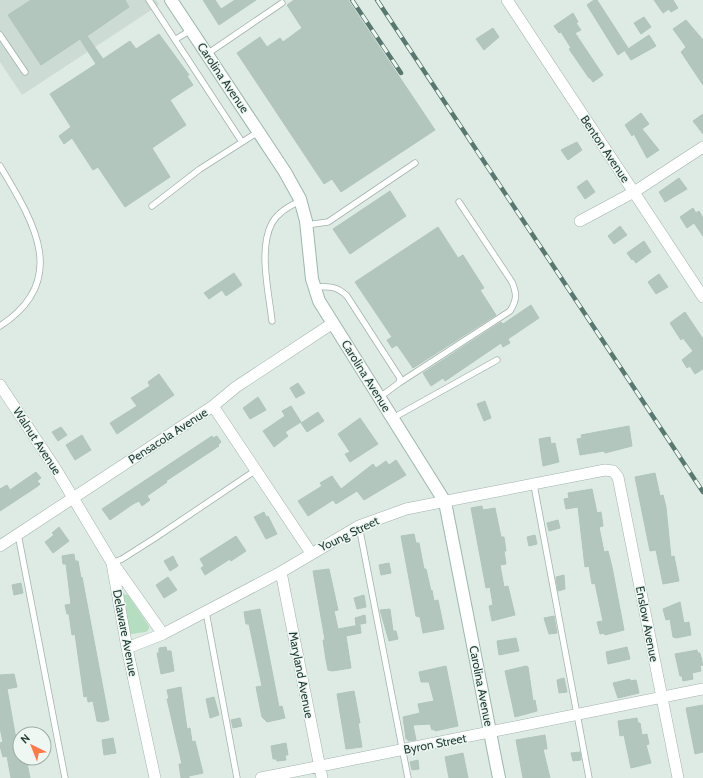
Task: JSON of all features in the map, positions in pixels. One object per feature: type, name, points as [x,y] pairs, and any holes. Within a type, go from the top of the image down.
[{"type":"street","name":"Carolina Avenue","points":[[171,0],[285,172],[300,201],[306,225],[312,279],[319,301],[446,502],[499,778]]},
{"type":"street","name":"Benton Avenue","points":[[507,0],[703,297]]},
{"type":"street","points":[[580,221],[634,192],[703,147]]},
{"type":"street","name":"Pensacola Avenue","points":[[0,546],[213,406],[236,387],[332,322]]},
{"type":"street","name":"Walnut Avenue","points":[[0,385],[73,497]]},
{"type":"street","points":[[213,406],[311,553]]},
{"type":"street","name":"Young Street","points":[[127,648],[164,634],[206,612],[281,572],[359,526],[406,509],[605,470],[613,471]]},
{"type":"street","name":"Enslow Avenue","points":[[613,471],[618,477],[678,778]]},
{"type":"street","name":"Delaware Avenue","points":[[73,497],[112,563],[127,648],[155,778]]},
{"type":"street","points":[[112,563],[164,634]]},
{"type":"street","name":"Maryland Avenue","points":[[281,572],[320,772]]},
{"type":"street","name":"Byron Street","points":[[261,778],[320,772],[402,750],[576,716],[703,689]]},
{"type":"lane","points":[[149,0],[176,39],[242,142]]},
{"type":"lane","points":[[207,54],[282,3]]},
{"type":"lane","points":[[176,39],[191,30]]},
{"type":"lane","points":[[0,35],[25,72]]},
{"type":"lane","points":[[152,206],[200,168],[259,132]]},
{"type":"lane","points":[[306,225],[328,222],[415,163]]},
{"type":"lane","points":[[0,166],[27,214],[39,242],[41,257],[39,277],[31,294],[19,310],[0,326]]},
{"type":"lane","points":[[272,321],[265,253],[267,236],[272,223],[281,212],[300,201]]},
{"type":"lane","points":[[380,397],[510,311],[515,303],[517,293],[512,282],[459,202]]},
{"type":"lane","points":[[315,287],[330,286],[340,290],[347,296],[400,378],[399,383]]},
{"type":"lane","points":[[393,418],[497,360]]},
{"type":"lane","points":[[112,563],[122,559],[155,538],[256,470]]},
{"type":"lane","points":[[534,485],[576,716],[589,778]]},
{"type":"lane","points":[[359,526],[408,778]]},
{"type":"lane","points":[[18,533],[65,778]]},
{"type":"lane","points":[[206,612],[237,778]]},
{"type":"shaded area","points":[[0,0],[156,0],[159,5],[22,95],[0,62]]},
{"type":"green space","points":[[124,594],[128,595],[149,626],[149,629],[146,632],[131,634],[129,631],[122,596]]},
{"type":"building","points":[[31,0],[125,0],[129,7],[87,36],[103,59],[130,41],[136,49],[159,34],[189,75],[187,76],[193,85],[170,100],[186,125],[152,148],[170,177],[125,207],[98,167],[93,170],[72,138],[64,144],[59,136],[71,127],[50,94],[96,64],[80,39],[41,65],[8,15]]},
{"type":"building","points":[[203,0],[215,0],[221,9],[235,0],[256,0],[219,25]]},
{"type":"building","points":[[294,0],[348,0],[435,130],[341,192],[332,179],[324,184],[237,53],[260,37],[267,47],[280,38],[283,42],[302,28],[287,5]]},
{"type":"building","points":[[594,0],[597,0],[628,48],[618,55],[587,5]]},
{"type":"building","points":[[654,0],[673,0],[678,8],[671,12],[669,9],[663,13]]},
{"type":"building","points":[[573,13],[578,22],[576,23],[581,30],[575,33],[603,75],[593,82],[569,49],[571,48],[561,32],[559,33],[554,26]]},
{"type":"building","points":[[644,17],[651,27],[641,34],[634,23]]},
{"type":"building","points":[[686,20],[703,40],[703,85],[681,52],[686,47],[673,29]]},
{"type":"building","points":[[493,28],[499,37],[484,50],[476,39]]},
{"type":"building","points":[[649,35],[656,46],[631,60],[625,51]]},
{"type":"building","points":[[641,113],[649,124],[642,129],[659,150],[647,158],[634,134],[632,136],[625,125]]},
{"type":"building","points":[[703,114],[703,134],[693,121]]},
{"type":"building","points":[[577,142],[582,150],[568,160],[561,150]]},
{"type":"building","points":[[679,178],[687,189],[665,202],[659,192]]},
{"type":"building","points":[[587,180],[595,192],[585,199],[577,187]]},
{"type":"building","points":[[390,191],[406,216],[350,254],[333,229]]},
{"type":"building","points":[[693,208],[696,213],[699,211],[703,218],[703,236],[694,223],[687,228],[680,217]]},
{"type":"building","points":[[620,226],[627,235],[614,244],[608,236]]},
{"type":"building","points":[[438,227],[458,258],[463,255],[484,288],[480,290],[496,315],[413,368],[397,345],[392,348],[387,340],[392,337],[355,282]]},
{"type":"building","points":[[644,241],[651,252],[636,263],[627,253]]},
{"type":"building","points":[[234,273],[242,285],[226,296],[222,290],[209,299],[204,293]]},
{"type":"building","points":[[659,274],[668,287],[656,294],[648,282]]},
{"type":"building","points":[[531,305],[539,318],[508,339],[510,343],[503,347],[501,343],[445,381],[443,378],[431,386],[423,373],[501,322],[503,324]]},
{"type":"building","points":[[685,312],[703,339],[703,369],[695,374],[690,366],[687,368],[682,360],[693,351],[683,338],[681,340],[670,323]]},
{"type":"building","points":[[159,374],[174,395],[117,434],[110,423],[137,406],[131,398],[150,386],[148,382]]},
{"type":"building","points":[[298,383],[305,393],[296,398],[290,388]]},
{"type":"building","points":[[258,397],[266,410],[250,419],[243,408]]},
{"type":"building","points":[[485,401],[491,418],[484,421],[477,404]]},
{"type":"building","points":[[291,406],[301,422],[285,432],[288,436],[274,447],[263,431],[285,416],[282,411]]},
{"type":"building","points":[[318,412],[324,421],[307,432],[301,423]]},
{"type":"building","points":[[360,418],[378,444],[350,462],[345,454],[350,452],[338,434]]},
{"type":"building","points":[[629,426],[632,446],[605,453],[604,451],[580,455],[577,439],[582,438],[581,435]]},
{"type":"building","points":[[61,427],[67,435],[58,441],[52,432]]},
{"type":"building","points":[[82,435],[91,450],[75,460],[66,445]]},
{"type":"building","points":[[212,436],[213,438],[217,436],[221,442],[218,445],[219,446],[166,481],[167,482],[147,496],[150,500],[142,506],[139,501],[110,520],[102,509]]},
{"type":"building","points":[[550,437],[551,444],[555,443],[559,462],[543,466],[539,439]]},
{"type":"building","points":[[396,460],[406,475],[364,500],[357,491],[336,504],[333,500],[308,516],[298,501],[322,486],[320,483],[332,476],[341,489],[373,464],[376,468],[386,461],[389,465]]},
{"type":"building","points":[[36,472],[41,478],[37,481],[40,484],[0,511],[0,489],[7,485],[10,490]]},
{"type":"building","points":[[655,473],[660,496],[663,495],[666,507],[671,557],[674,556],[679,581],[663,584],[656,550],[650,551],[635,477]]},
{"type":"building","points":[[592,489],[597,513],[601,512],[603,526],[599,527],[604,552],[608,551],[612,567],[624,630],[605,635],[604,633],[600,634],[597,622],[603,621],[595,583],[592,584],[589,566],[585,567],[578,507],[566,509],[564,499],[569,498],[568,493]]},
{"type":"building","points":[[482,506],[483,510],[495,508],[501,537],[504,537],[506,564],[500,565],[504,587],[508,586],[515,615],[492,621],[489,606],[493,605],[490,587],[486,588],[471,508]]},
{"type":"building","points":[[264,512],[266,517],[268,516],[277,534],[266,539],[254,517]]},
{"type":"building","points":[[558,520],[560,528],[549,531],[547,523]]},
{"type":"building","points":[[59,527],[69,541],[53,553],[45,542],[54,535],[52,533]]},
{"type":"building","points":[[414,534],[416,543],[419,543],[424,569],[426,569],[434,601],[438,600],[444,629],[423,633],[420,617],[416,616],[401,536]]},
{"type":"building","points":[[535,535],[537,544],[529,546],[527,537]]},
{"type":"building","points":[[236,536],[246,551],[205,575],[201,568],[204,566],[200,559]]},
{"type":"building","points":[[74,554],[75,561],[78,561],[81,578],[82,577],[109,720],[102,722],[97,721],[93,701],[88,702],[87,696],[84,697],[75,634],[72,635],[69,614],[67,614],[65,605],[71,604],[66,564],[63,564],[62,556]]},
{"type":"building","points":[[173,556],[178,566],[170,571],[164,561]]},
{"type":"building","points":[[389,563],[391,573],[381,575],[379,565]]},
{"type":"building","points":[[329,569],[338,610],[334,611],[338,629],[360,625],[361,633],[346,636],[351,668],[332,671],[328,670],[326,660],[323,640],[325,640],[313,571]]},
{"type":"building","points":[[564,575],[565,589],[558,591],[556,577]]},
{"type":"building","points":[[168,577],[177,590],[164,598],[156,585]]},
{"type":"building","points":[[21,583],[23,593],[14,595],[12,585]]},
{"type":"building","points":[[364,595],[366,607],[357,609],[354,598]]},
{"type":"building","points":[[680,602],[684,623],[689,622],[691,635],[676,638],[673,637],[670,619],[666,620],[663,609]]},
{"type":"building","points":[[260,609],[279,707],[282,706],[285,718],[267,722],[262,717],[256,687],[262,686],[249,624],[246,624],[244,612]]},
{"type":"building","points":[[390,609],[393,631],[396,631],[398,639],[389,641],[380,610]]},
{"type":"building","points":[[365,615],[366,623],[356,625],[355,618]]},
{"type":"building","points":[[554,616],[557,633],[549,634],[544,618]]},
{"type":"building","points":[[516,638],[519,651],[499,655],[497,641]]},
{"type":"building","points":[[166,647],[167,651],[171,651],[174,671],[161,674],[157,653],[159,653],[159,648]]},
{"type":"building","points":[[627,647],[630,659],[608,664],[606,652]]},
{"type":"building","points":[[697,650],[698,653],[700,653],[703,665],[700,666],[701,671],[692,673],[693,679],[683,681],[682,676],[680,676],[675,654]]},
{"type":"building","points":[[446,666],[458,726],[435,731],[434,729],[432,730],[430,724],[413,725],[416,740],[408,741],[408,739],[406,739],[403,717],[420,713],[418,704],[434,701],[429,682],[421,682],[419,672]]},
{"type":"building","points":[[526,666],[528,667],[533,701],[535,700],[537,711],[515,717],[505,671]]},
{"type":"building","points":[[14,674],[17,687],[7,689],[14,726],[12,726],[12,766],[28,766],[30,778],[11,778],[7,756],[3,757],[0,746],[0,743],[3,742],[0,728],[0,675]]},
{"type":"building","points":[[564,678],[567,692],[559,693],[557,680]]},
{"type":"building","points":[[630,679],[630,681],[636,680],[639,693],[618,698],[613,683]]},
{"type":"building","points":[[181,687],[187,729],[190,728],[192,742],[195,741],[203,773],[189,776],[189,778],[181,778],[179,764],[182,764],[167,699],[169,699],[167,690]]},
{"type":"building","points":[[354,691],[360,723],[358,723],[362,747],[346,749],[337,694]]},
{"type":"building","points":[[214,697],[219,715],[210,718],[206,699]]},
{"type":"building","points":[[703,705],[703,752],[695,754],[686,708]]},
{"type":"building","points":[[240,718],[242,726],[233,728],[231,720]]},
{"type":"building","points":[[637,718],[638,723],[640,723],[642,735],[647,734],[649,744],[646,745],[651,763],[631,768],[624,735],[620,736],[618,721]]},
{"type":"building","points":[[545,735],[547,749],[543,749],[550,778],[523,778],[516,740]]},
{"type":"building","points":[[113,738],[116,753],[104,755],[102,740]]},
{"type":"building","points":[[286,743],[288,755],[285,755],[286,760],[277,761],[276,759],[273,759],[271,746]]},
{"type":"building","points":[[580,752],[581,760],[573,761],[571,753]]},
{"type":"building","points":[[463,753],[468,778],[449,778],[445,757]]},
{"type":"building","points":[[418,760],[419,769],[412,770],[410,762]]},
{"type":"railway","points":[[352,0],[401,73]]},
{"type":"railway","points":[[377,0],[703,492]]}]
